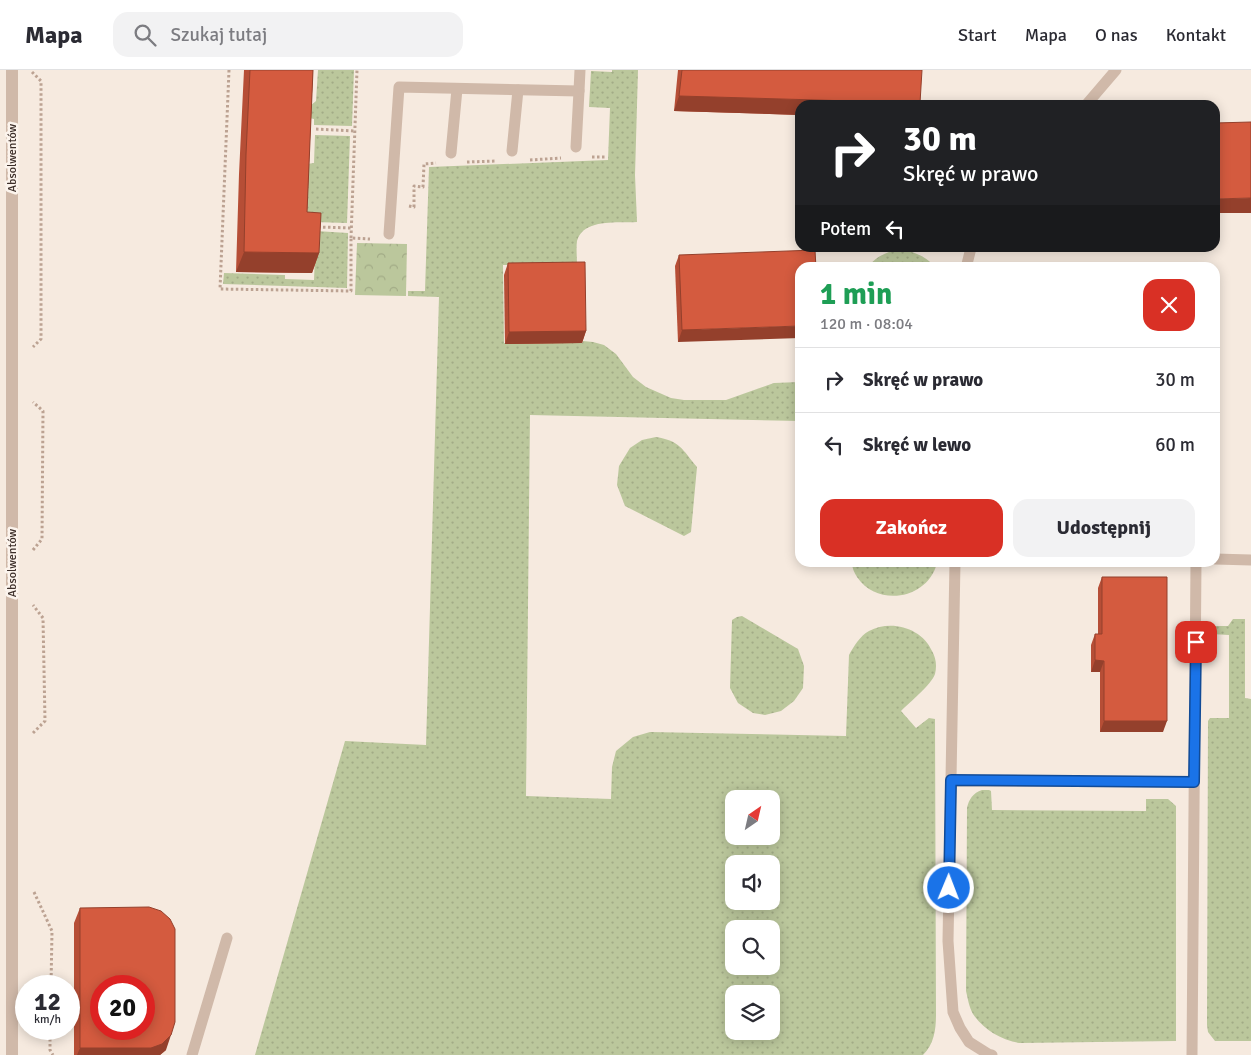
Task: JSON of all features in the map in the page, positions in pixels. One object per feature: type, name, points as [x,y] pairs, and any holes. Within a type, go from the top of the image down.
[{"type":"street","name":"Absolwentów","points":[[12,70],[12,1055]]},
{"type":"lane","points":[[576,146],[580,70]]},
{"type":"lane","points":[[1090,100],[1116,70]]},
{"type":"lane","points":[[384,236],[399,88],[579,91]]},
{"type":"lane","points":[[451,153],[456,89]]},
{"type":"lane","points":[[512,151],[518,90]]},
{"type":"lane","points":[[1220,559],[1251,560]]},
{"type":"lane","points":[[955,567],[948,941],[953,1012],[969,1042],[992,1055]]},
{"type":"lane","points":[[1192,1055],[1196,567]]},
{"type":"lane","points":[[951,780],[1194,782]]},
{"type":"lane","points":[[192,1055],[227,938]]},
{"type":"path","points":[[30,70],[41,81],[41,339],[32,348]]},
{"type":"path","points":[[229,70],[220,289],[351,291],[357,70]]},
{"type":"path","points":[[316,129],[355,131]]},
{"type":"path","points":[[584,157],[606,156]]},
{"type":"path","points":[[530,160],[567,158]]},
{"type":"path","points":[[458,162],[502,161]]},
{"type":"path","points":[[406,206],[414,207],[414,186],[423,187],[424,164],[441,163]]},
{"type":"path","points":[[318,227],[352,228]]},
{"type":"path","points":[[351,238],[384,236]]},
{"type":"path","points":[[31,552],[42,539],[43,411],[32,400]]},
{"type":"path","points":[[30,735],[45,721],[43,618],[31,603]]},
{"type":"path","points":[[30,885],[52,931],[51,975]]},
{"type":"path","points":[[50,1040],[50,1050],[53,1055]]},
{"type":"green space","points":[[318,70],[354,70],[352,126],[314,125],[314,119],[309,118],[309,107],[316,101]]},
{"type":"green space","points":[[638,70],[635,175],[637,222],[602,223],[586,228],[577,241],[577,265],[503,265],[504,343],[582,343],[583,341],[604,345],[616,354],[633,377],[646,387],[671,398],[684,400],[726,400],[774,383],[795,382],[795,421],[530,415],[526,796],[611,799],[612,767],[616,751],[633,737],[650,732],[846,736],[849,655],[855,645],[866,633],[878,627],[896,626],[913,631],[927,643],[936,665],[933,678],[901,711],[916,728],[929,718],[935,719],[936,1013],[935,1030],[932,1040],[923,1055],[255,1055],[345,741],[426,745],[439,297],[408,296],[408,291],[425,291],[429,167],[608,160],[610,108],[589,107],[591,71]]},
{"type":"green space","points":[[315,135],[350,136],[347,223],[314,222],[305,215],[307,164],[314,163]]},
{"type":"green space","points":[[316,231],[348,233],[347,288],[223,284],[224,273],[285,275],[285,279],[314,280]]},
{"type":"green space","points":[[357,243],[407,244],[406,296],[355,295]]},
{"type":"green space","points":[[891,252],[910,252],[930,262],[873,262],[882,255]]},
{"type":"green space","points":[[656,437],[676,444],[697,467],[691,532],[684,536],[625,506],[617,485],[619,466],[630,448],[642,440]]},
{"type":"green space","points":[[853,567],[935,567],[924,585],[902,595],[889,596],[877,593],[866,587]]},
{"type":"green space","points":[[742,616],[798,649],[804,666],[803,688],[794,701],[781,711],[765,715],[753,713],[738,703],[730,688],[732,620]]},
{"type":"green space","points":[[1233,619],[1245,619],[1245,698],[1251,699],[1251,1041],[1215,1041],[1208,1032],[1207,1025],[1208,721],[1210,718],[1229,718],[1229,635],[1211,634],[1208,626],[1228,626]]},
{"type":"green space","points":[[982,790],[991,791],[992,810],[1146,811],[1146,799],[1168,799],[1176,806],[1176,1041],[1019,1043],[993,1033],[973,1014],[966,991],[967,808],[972,797]]},
{"type":"building","points":[[250,70],[313,70],[307,212],[321,213],[319,253],[244,252]]},
{"type":"building","points":[[682,70],[922,70],[920,100],[817,100],[679,96]]},
{"type":"building","points":[[1251,122],[1251,198],[1220,199],[1220,123]]},
{"type":"building","points":[[795,251],[815,252],[816,262],[795,262],[795,326],[682,330],[679,255]]},
{"type":"building","points":[[585,262],[586,331],[509,332],[508,263]]},
{"type":"building","points":[[1102,577],[1167,577],[1167,721],[1104,721],[1104,661],[1095,660],[1095,634],[1102,634]]},
{"type":"building","points":[[149,907],[161,911],[170,919],[175,929],[175,1022],[171,1035],[162,1044],[151,1048],[80,1048],[80,908]]},
{"type":"route","points":[[949,888],[951,780],[1194,782],[1196,642]]}]
